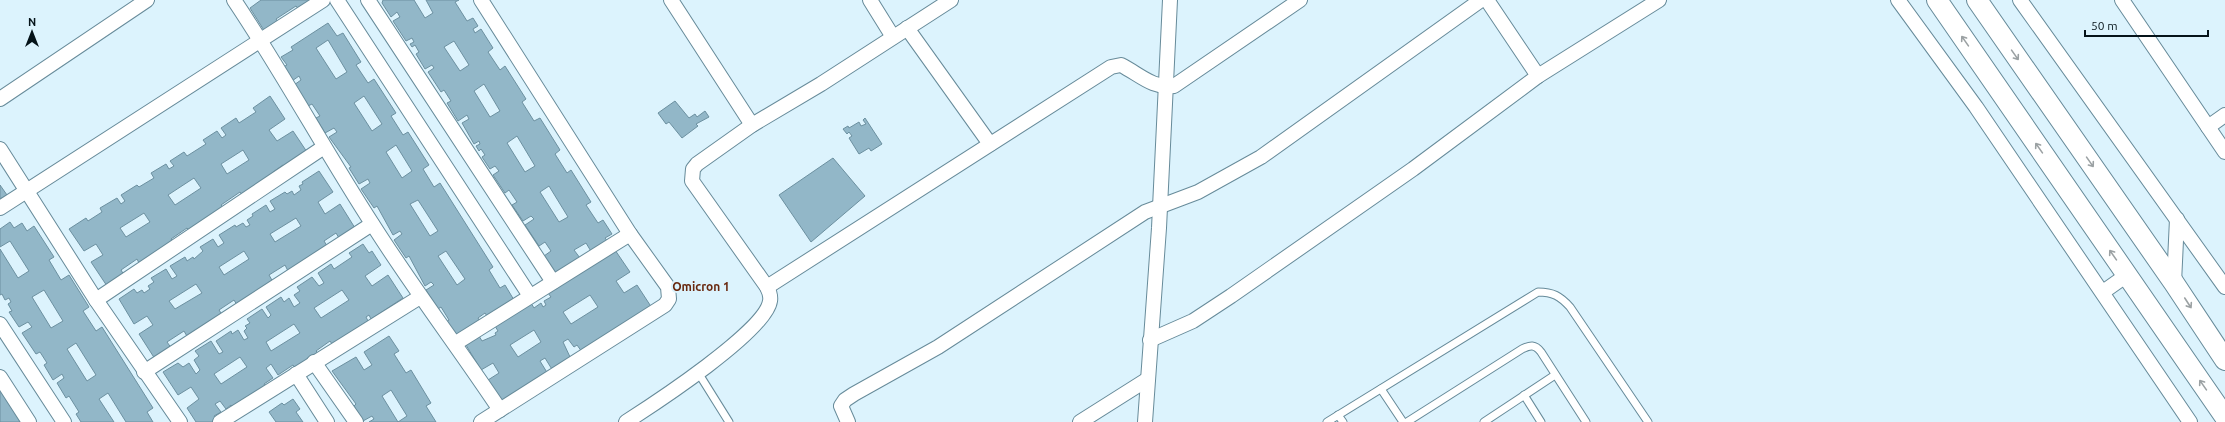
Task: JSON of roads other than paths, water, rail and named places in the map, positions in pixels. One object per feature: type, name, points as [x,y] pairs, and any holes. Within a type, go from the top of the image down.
[{"type":"street","points":[[0,99],[147,0]]},
{"type":"street","points":[[234,0],[261,39],[324,147],[372,224],[420,297],[456,343],[500,410]]},
{"type":"street","points":[[0,208],[323,0]]},
{"type":"street","points":[[337,0],[530,296]]},
{"type":"street","points":[[368,0],[553,282]]},
{"type":"street","points":[[481,0],[630,234],[668,287],[669,299],[665,304],[481,422]]},
{"type":"street","points":[[671,0],[752,125]]},
{"type":"street","points":[[870,0],[893,37]]},
{"type":"street","points":[[626,422],[698,374],[762,317],[770,302],[767,287],[696,189],[691,175],[697,164],[752,125],[821,84],[951,0]]},
{"type":"street","points":[[1145,422],[1159,228],[1170,0]]},
{"type":"street","points":[[767,287],[1111,67],[1121,66],[1153,85],[1165,88],[1174,86],[1300,0]]},
{"type":"street","points":[[848,422],[841,406],[845,400],[854,394],[938,347],[1145,212],[1198,192],[1254,161],[1481,0]]},
{"type":"street","points":[[1488,0],[1538,76]]},
{"type":"street","points":[[1150,340],[1193,321],[1256,279],[1413,169],[1538,76],[1660,0]]},
{"type":"street","points":[[1898,0],[1976,107],[2190,422]]},
{"type":"street","points":[[1937,0],[2225,417]]},
{"type":"street","points":[[1977,0],[2174,282],[2225,360]]},
{"type":"street","points":[[2020,0],[2225,287]]},
{"type":"street","points":[[2122,0],[2225,152]]},
{"type":"street","points":[[907,28],[990,144]]},
{"type":"street","points":[[2208,127],[2225,115]]},
{"type":"street","points":[[96,300],[324,147]]},
{"type":"street","points":[[0,149],[96,300],[144,372],[180,422]]},
{"type":"street","points":[[2174,282],[2177,219]]},
{"type":"street","points":[[144,372],[372,224]]},
{"type":"street","points":[[456,343],[630,234]]},
{"type":"street","points":[[2103,292],[2127,275]]},
{"type":"street","points":[[220,422],[420,297]]},
{"type":"street","points":[[0,324],[64,422]]},
{"type":"street","points":[[314,362],[356,422]]},
{"type":"street","points":[[296,374],[327,422]]},
{"type":"street","points":[[0,377],[29,422]]},
{"type":"street","points":[[1080,422],[1148,378]]},
{"type":"lane","points":[[1327,422],[1538,292],[1551,292],[1561,298],[1570,307],[1648,422]]},
{"type":"lane","points":[[1407,422],[1530,345],[1537,347],[1586,422]]},
{"type":"lane","points":[[698,374],[729,422]]},
{"type":"lane","points":[[1484,422],[1555,375]]},
{"type":"lane","points":[[1381,389],[1403,422]]},
{"type":"lane","points":[[1524,395],[1541,422]]},
{"type":"lane","points":[[1338,415],[1343,422]]},
{"type":"district","name":"Omicron 1","points":[[701,286]]}]
